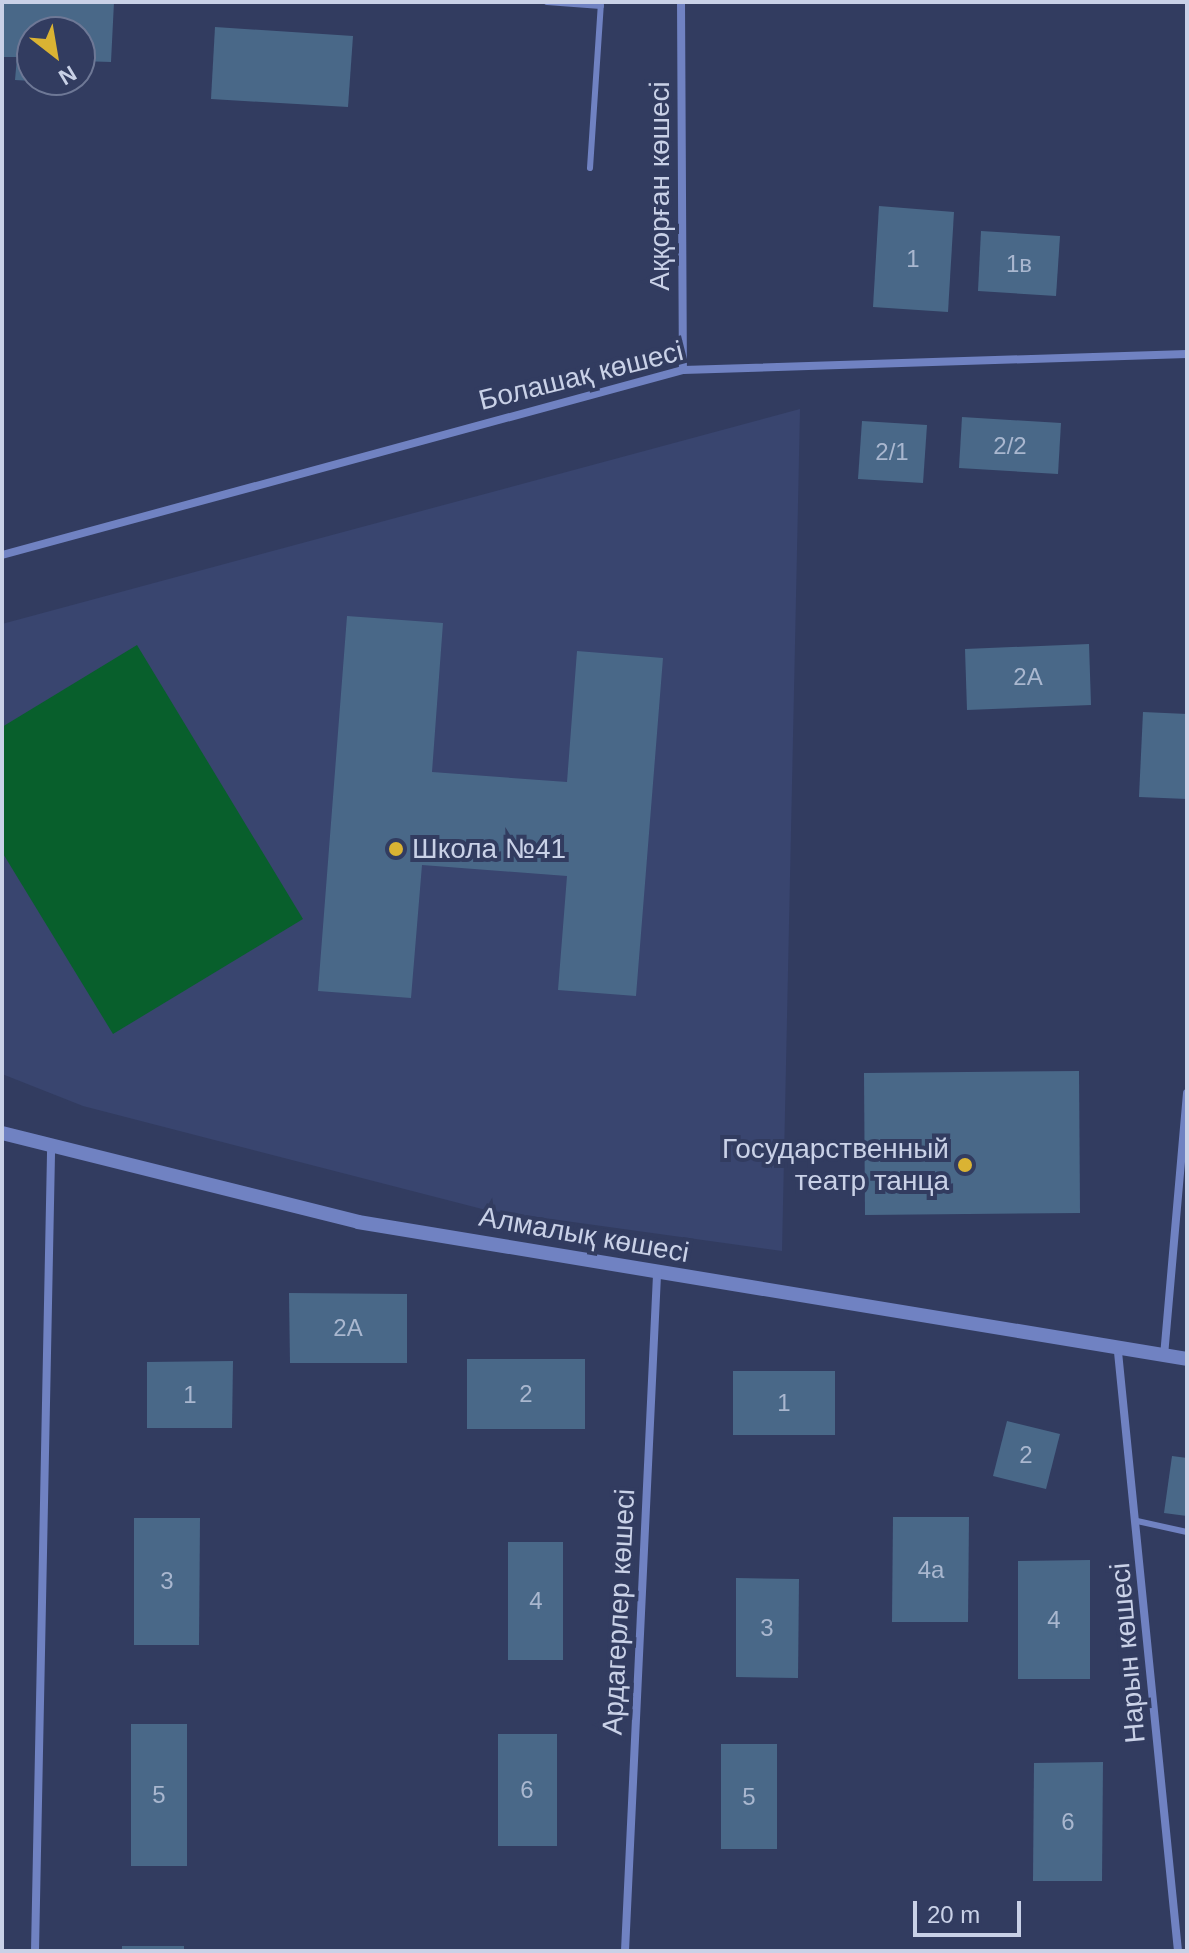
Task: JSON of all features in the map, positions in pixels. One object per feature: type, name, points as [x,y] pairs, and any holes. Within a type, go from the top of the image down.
[{"type":"street","name":"Аққорған көшесі","points":[[681,2],[683,370]]},
{"type":"street","name":"Болашақ көшесі","points":[[2,555],[683,370],[1187,354]]},
{"type":"street","points":[[1164,1356],[1187,1093]]},
{"type":"street","name":"Алмалық көшесі","points":[[2,1133],[51,1151],[358,1222],[1118,1352],[1187,1359]]},
{"type":"street","points":[[35,1951],[51,1151]]},
{"type":"street","name":"Ардагерлер көшесі","points":[[625,1951],[657,1275]]},
{"type":"street","name":"Нарын көшесі","points":[[1118,1352],[1178,1951]]},
{"type":"lane","points":[[547,2],[601,4],[590,168]]},
{"type":"lane","points":[[1137,1521],[1187,1532]]},
{"type":"shaded area","name":"Школа №41","points":[[800,409],[782,1251],[486,1210],[83,1106],[2,1074],[2,624]]},
{"type":"green space","points":[[137,645],[303,919],[113,1034],[2,852],[2,727]]},
{"type":"building","points":[[2,2],[114,2],[111,62],[96,62],[96,16],[16,16],[16,57],[2,57]]},
{"type":"building","points":[[215,27],[353,36],[348,107],[211,99]]},
{"type":"building","points":[[879,206],[954,212],[948,312],[873,307]]},
{"type":"building","points":[[981,231],[1060,236],[1056,296],[978,291]]},
{"type":"building","points":[[962,417],[1061,423],[1058,474],[959,468]]},
{"type":"building","points":[[862,421],[927,425],[923,483],[858,479]]},
{"type":"building","points":[[347,616],[443,623],[432,772],[567,782],[577,651],[663,658],[636,996],[558,990],[567,876],[422,865],[411,998],[318,991]]},
{"type":"building","points":[[1089,644],[1091,705],[967,710],[965,649]]},
{"type":"building","points":[[1143,712],[1187,714],[1187,799],[1139,797]]},
{"type":"building","points":[[1079,1071],[1080,1213],[865,1215],[864,1073]]},
{"type":"building","points":[[289,1293],[407,1294],[407,1363],[290,1363]]},
{"type":"building","points":[[467,1359],[585,1359],[585,1429],[467,1429]]},
{"type":"building","points":[[233,1361],[232,1428],[147,1428],[147,1362]]},
{"type":"building","points":[[733,1371],[835,1371],[835,1435],[733,1435]]},
{"type":"building","points":[[1007,1421],[1060,1434],[1046,1489],[993,1476]]},
{"type":"building","points":[[1172,1456],[1187,1458],[1187,1516],[1164,1513]]},
{"type":"building","points":[[893,1517],[969,1517],[968,1622],[892,1622]]},
{"type":"building","points":[[134,1518],[200,1518],[199,1645],[134,1645]]},
{"type":"building","points":[[508,1542],[563,1542],[563,1660],[508,1660]]},
{"type":"building","points":[[1090,1560],[1090,1679],[1018,1679],[1018,1561]]},
{"type":"building","points":[[736,1578],[799,1579],[798,1678],[736,1677]]},
{"type":"building","points":[[131,1724],[187,1724],[187,1866],[131,1866]]},
{"type":"building","points":[[498,1734],[557,1734],[557,1846],[498,1846]]},
{"type":"building","points":[[721,1744],[777,1744],[777,1849],[721,1849]]},
{"type":"building","points":[[1103,1762],[1102,1881],[1033,1881],[1034,1763]]},
{"type":"building","points":[[122,1946],[184,1946],[184,1951],[122,1951]]},
{"type":"place","name":"Школа №41","points":[[396,849]]},
{"type":"place","name":"Государственный театр танца","points":[[965,1165]]}]
